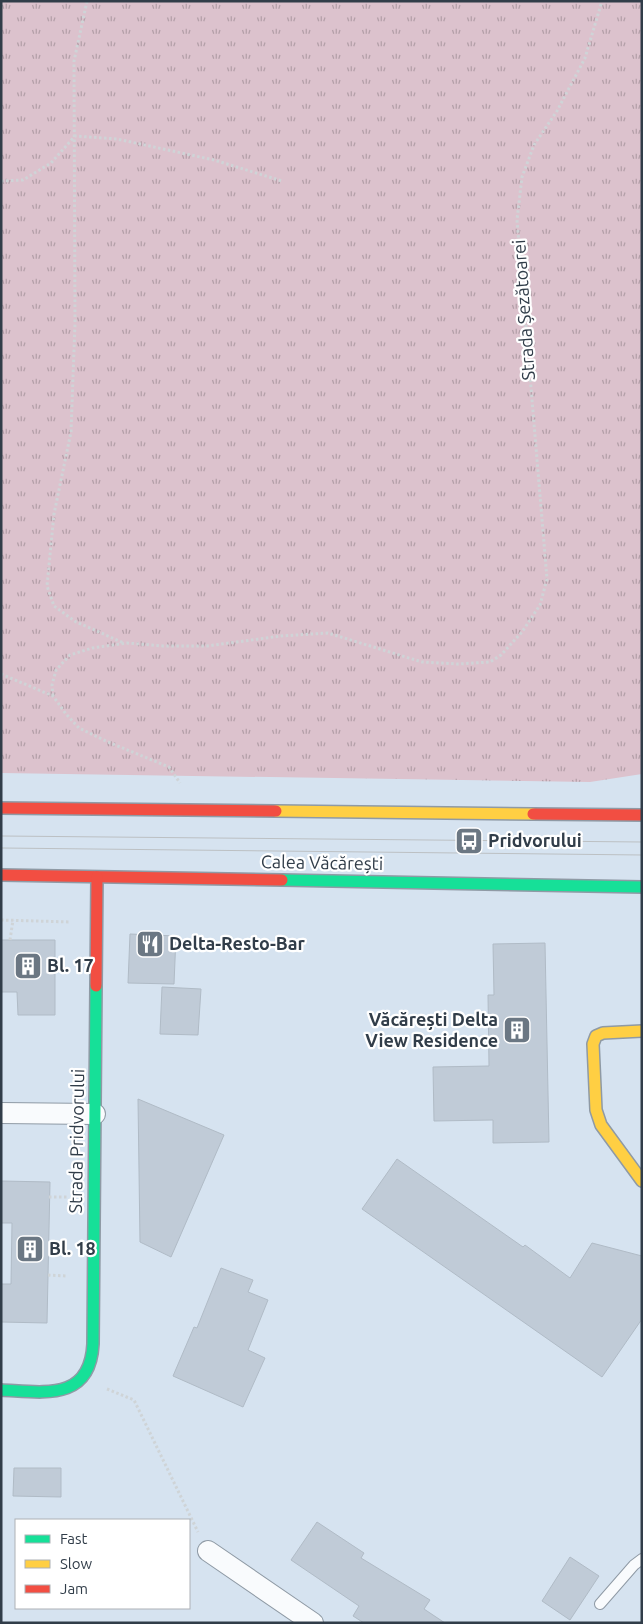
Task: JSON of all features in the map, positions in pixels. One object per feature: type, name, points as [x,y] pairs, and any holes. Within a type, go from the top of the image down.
[{"type":"main road","points":[[1,808],[642,815]]},
{"type":"main road","name":"Calea Văcărești","points":[[1,876],[642,886]]},
{"type":"main road","name":"Strada Pridvorului","points":[[83,1379],[88,1370],[93,1342],[97,877]]},
{"type":"main road","points":[[642,1031],[603,1033],[596,1036],[593,1044],[596,1110],[601,1125],[610,1140],[642,1181]]},
{"type":"main road","points":[[1,1390],[62,1390],[75,1386],[83,1379]]},
{"type":"street","points":[[1,1113],[95,1114]]},
{"type":"street","points":[[208,1551],[313,1623]]},
{"type":"lane","points":[[600,1604],[634,1565],[642,1559]]},
{"type":"path","points":[[87,1],[74,61],[75,323],[71,432],[54,514],[47,586],[54,606],[76,622],[127,644]]},
{"type":"path","name":"Strada Șezătoarei","points":[[127,644],[207,646],[281,636],[328,634],[422,662],[458,664],[490,662],[501,655],[522,632],[540,605],[547,580],[517,220],[522,177],[534,145],[557,111],[585,58],[602,1]]},
{"type":"path","points":[[1,180],[23,180],[51,163],[75,136]]},
{"type":"path","points":[[75,136],[117,139],[214,160],[282,181]]},
{"type":"path","points":[[127,644],[92,648],[70,655],[56,670],[52,685],[54,696],[66,714],[79,728],[169,767],[200,810]]},
{"type":"path","points":[[1,674],[54,696]]},
{"type":"path","points":[[1,920],[96,922]]},
{"type":"path","points":[[10,940],[13,920]]},
{"type":"path","points":[[83,1379],[134,1400],[208,1551]]},
{"type":"green space","points":[[1,1],[642,1],[642,774],[590,782],[1,773]]},
{"type":"building","points":[[130,934],[176,936],[174,984],[128,983]]},
{"type":"building","name":"Bl. 17","points":[[1,940],[55,940],[55,1015],[18,1015],[17,992],[1,992]]},
{"type":"building","name":"Văcărești Delta View Residence","points":[[545,943],[549,1142],[493,1143],[493,1120],[434,1121],[433,1067],[489,1066],[488,995],[494,995],[493,944]]},
{"type":"building","points":[[162,987],[201,989],[198,1035],[160,1034]]},
{"type":"building","points":[[138,1099],[224,1135],[171,1257],[140,1242]]},
{"type":"building","points":[[397,1159],[523,1247],[525,1245],[570,1278],[592,1243],[642,1256],[642,1319],[602,1377],[362,1209]]},
{"type":"building","name":"Bl. 18","points":[[1,1181],[50,1182],[47,1323],[1,1322],[1,1284],[11,1284],[12,1223],[1,1223]]},
{"type":"building","points":[[221,1268],[253,1280],[248,1292],[268,1300],[248,1350],[265,1358],[243,1407],[173,1376],[194,1327],[197,1328]]},
{"type":"building","points":[[14,1468],[61,1468],[61,1497],[13,1496]]},
{"type":"building","points":[[317,1522],[364,1553],[361,1558],[430,1600],[424,1609],[445,1623],[364,1623],[353,1616],[359,1606],[291,1560]]},
{"type":"building","points":[[570,1557],[599,1576],[570,1620],[542,1601]]},
{"type":"tram line","points":[[1,836],[642,842]]},
{"type":"tram line","points":[[1,848],[642,855]]},
{"type":"traffic: fast","points":[[282,880],[642,887]]},
{"type":"traffic: fast","points":[[1,1390],[33,1392],[62,1390],[74,1385],[83,1376],[90,1363],[93,1344],[96,986]]},
{"type":"traffic: slow","points":[[276,811],[533,814]]},
{"type":"traffic: slow","points":[[642,1031],[603,1033],[596,1036],[593,1044],[596,1110],[601,1125],[642,1181]]},
{"type":"traffic: jam","points":[[1,808],[276,811]]},
{"type":"traffic: jam","points":[[533,814],[642,815]]},
{"type":"traffic: jam","points":[[1,875],[282,880]]},
{"type":"traffic: jam","points":[[96,986],[97,877]]},
{"type":"place","name":"Pridvorului","points":[[469,841]]},
{"type":"place","name":"Delta-Resto-Bar","points":[[150,944]]},
{"type":"place","name":"Bl. 17","points":[[28,966]]},
{"type":"place","name":"Văcărești Delta View Residence","points":[[517,1030]]},
{"type":"place","name":"Bl. 18","points":[[30,1249]]}]
